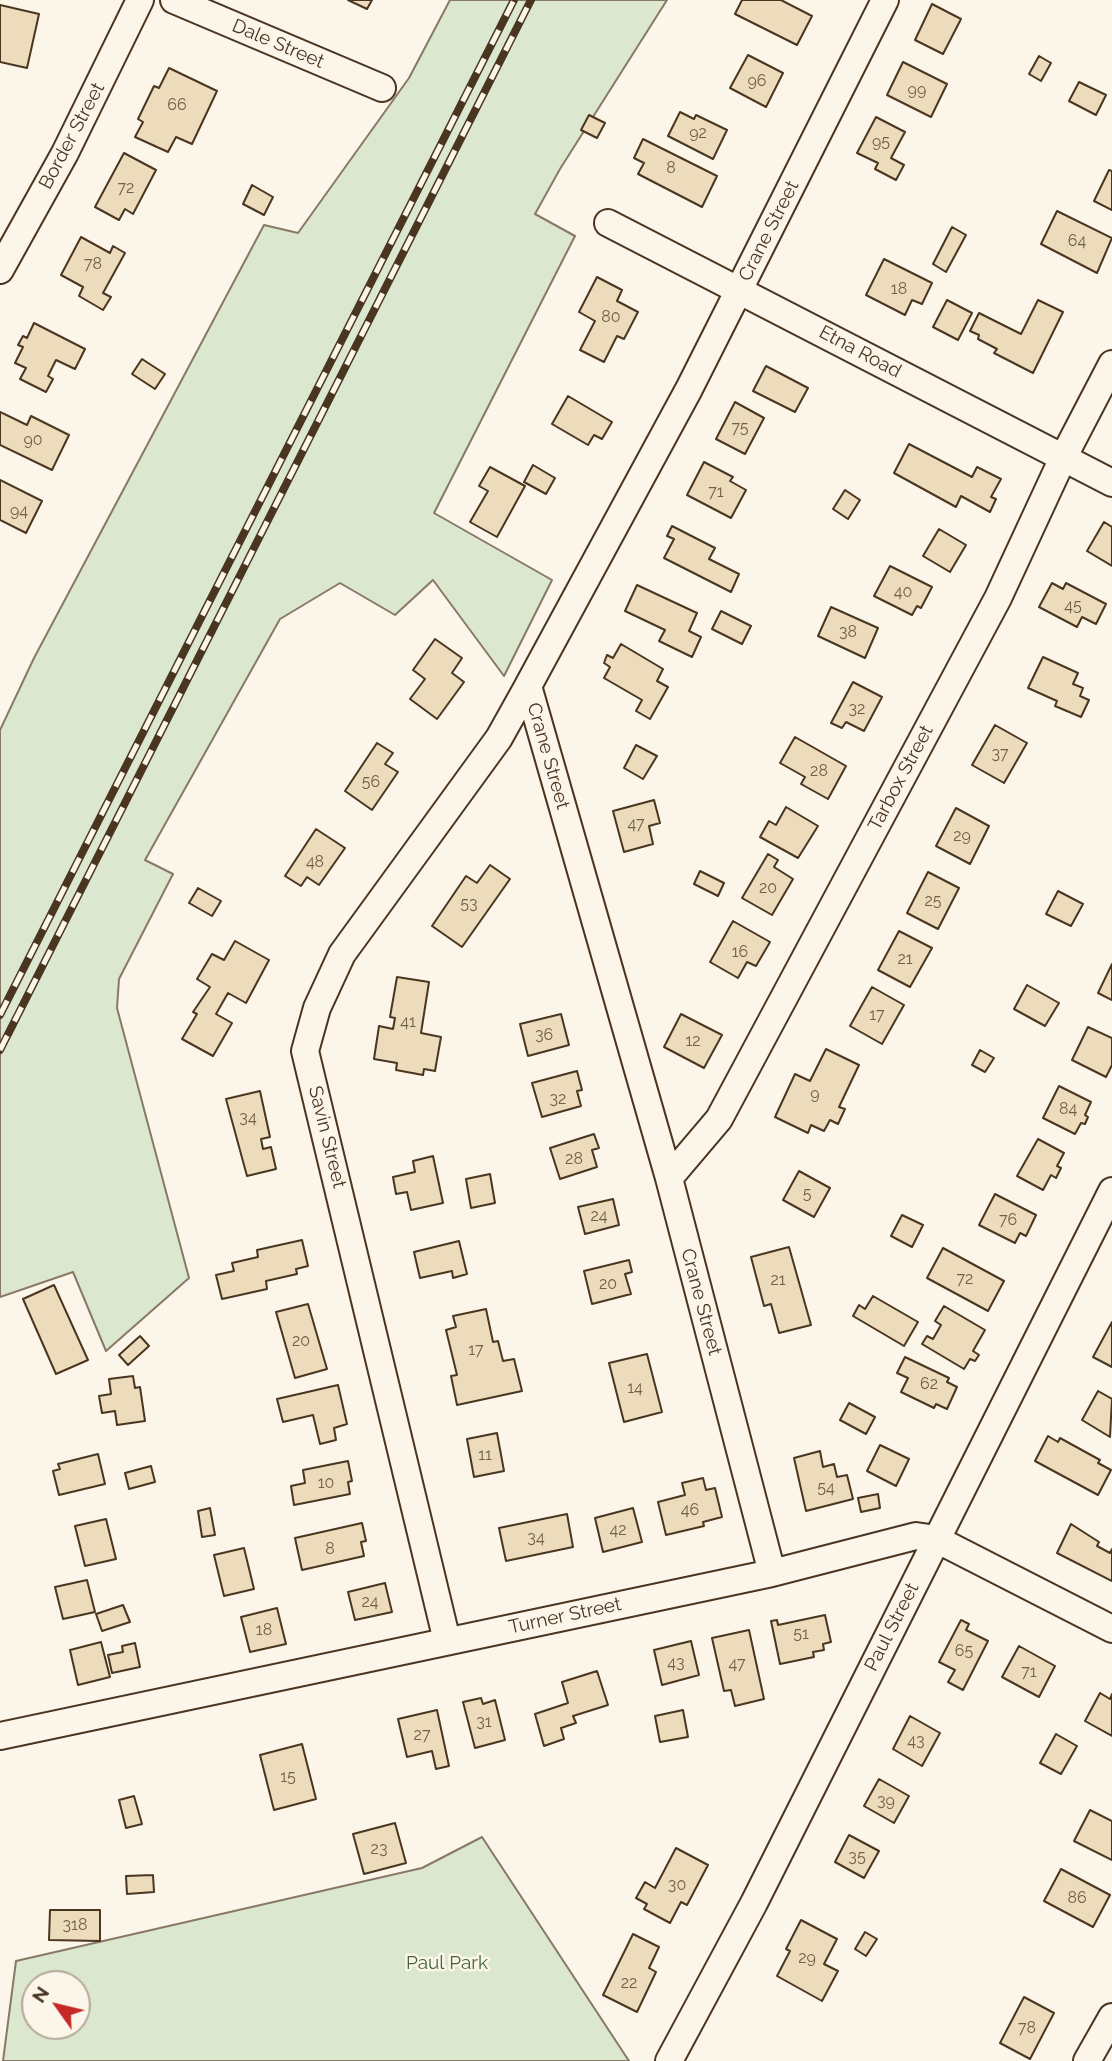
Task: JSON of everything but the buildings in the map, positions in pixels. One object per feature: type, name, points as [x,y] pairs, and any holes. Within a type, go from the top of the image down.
[{"type":"street","name":"Border Street","points":[[0,270],[65,153],[141,0]]},
{"type":"street","name":"Dale Street","points":[[174,0],[382,88]]},
{"type":"street","name":"Crane Street","points":[[772,1573],[669,1178],[528,687],[740,289],[885,0]]},
{"type":"street","name":"Etna Road","points":[[608,223],[740,289],[1062,460],[1112,483]]},
{"type":"street","name":"Tarbox Street","points":[[669,1178],[719,1119],[998,597],[1062,460],[1112,364]]},
{"type":"street","name":"Savin Street","points":[[447,1641],[305,1051],[317,1008],[342,954],[499,738],[528,687]]},
{"type":"street","name":"Paul Street","points":[[669,2061],[754,1903],[1112,1191]]},
{"type":"street","name":"Turner Street","points":[[0,1736],[772,1573],[916,1536],[936,1539],[1112,1629]]},
{"type":"street","points":[[1087,2061],[1112,2017]]},
{"type":"green space","points":[[450,0],[667,0],[560,169],[535,214],[575,236],[434,513],[552,580],[504,676],[433,580],[395,615],[340,583],[280,619],[145,860],[173,874],[119,979],[117,1008],[189,1278],[106,1351],[73,1272],[0,1297],[0,730],[34,658],[264,225],[298,233],[409,78]]},
{"type":"green space","name":"Paul Park","points":[[482,1837],[629,2061],[3,2061],[16,1961],[422,1868]]},
{"type":"railway","points":[[0,1015],[514,0]]},
{"type":"railway","points":[[0,1050],[531,0]]}]
